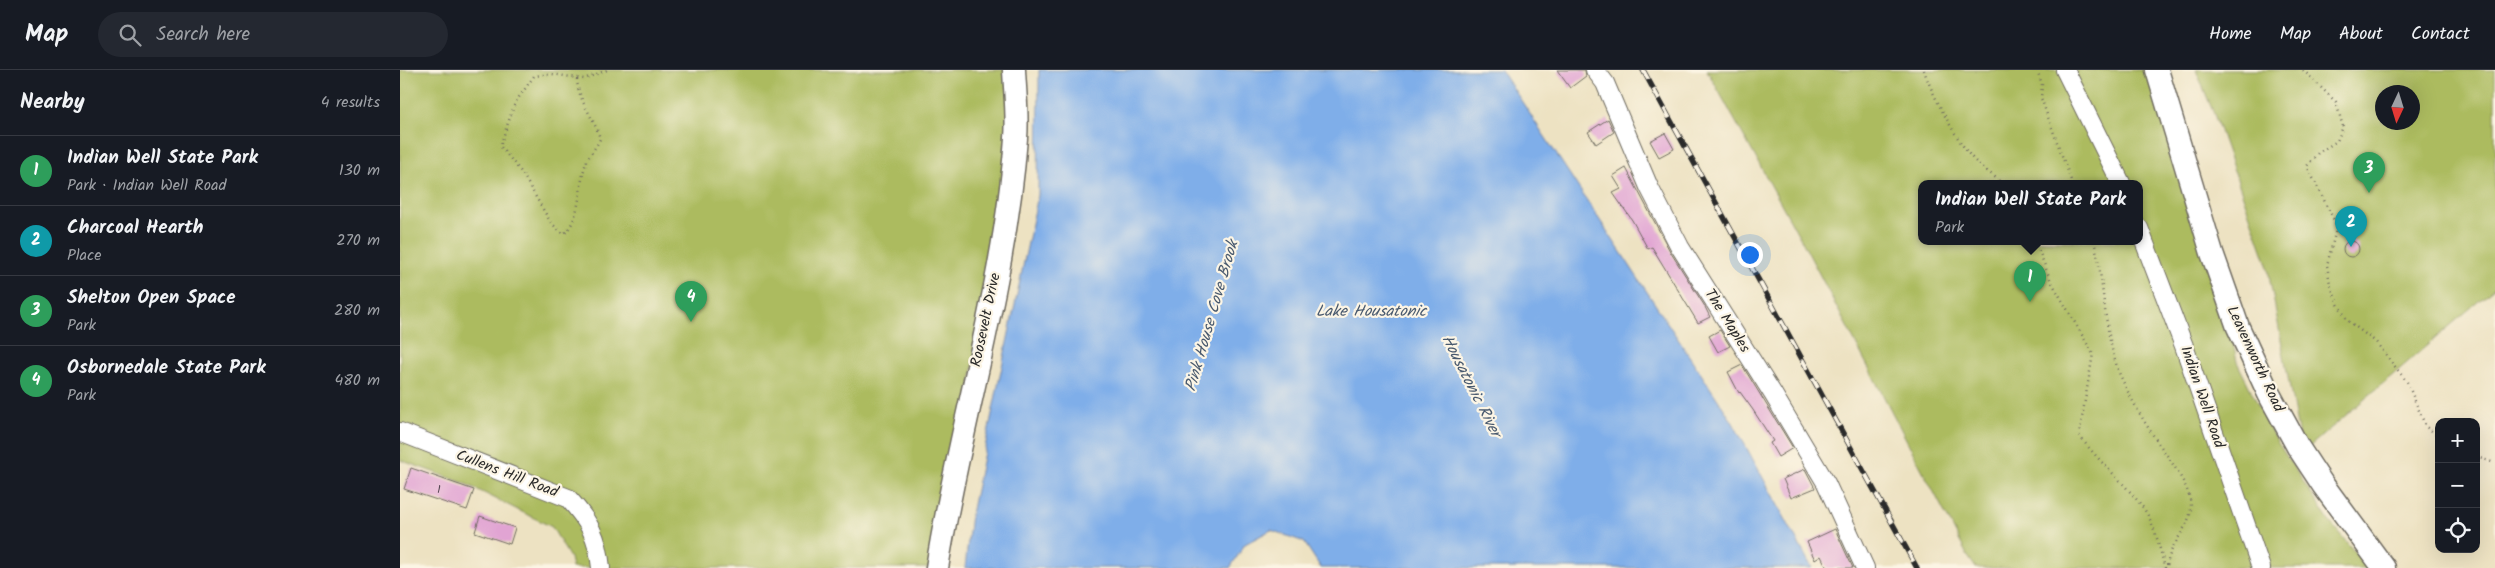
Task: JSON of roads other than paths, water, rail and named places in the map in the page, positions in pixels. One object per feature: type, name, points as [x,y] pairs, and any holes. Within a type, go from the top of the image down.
[{"type":"main road","name":"Roosevelt Drive","points":[[937,568],[948,500],[1007,225],[1016,136],[1014,70]]},
{"type":"main road","name":"Leavenworth Road","points":[[2157,70],[2212,253],[2238,327],[2269,394],[2298,447],[2322,485],[2384,568]]},
{"type":"street","name":"The Maples","points":[[1595,70],[1605,84],[1649,187],[1680,247],[1773,394],[1826,484],[1865,568]]},
{"type":"street","points":[[2065,70],[2120,180]]},
{"type":"street","name":"Indian Well Road","points":[[2143,238],[2184,346],[2261,568]]},
{"type":"street","name":"Cullens Hill Road","points":[[400,432],[568,498],[588,520],[599,549],[601,568]]},
{"type":"water","name":"Lake Housatonic","points":[[1039,70],[1501,70],[1732,421],[1812,568],[1321,568],[1304,542],[1271,530],[1245,544],[1230,568],[965,568],[971,514],[1038,195]]},
{"type":"railway","points":[[1643,70],[1917,568]]},
{"type":"place","name":"Shelton Open Space","points":[[2369,193]]},
{"type":"place","name":"Charcoal Hearth","points":[[2351,247]]},
{"type":"place","name":"Indian Well State Park","points":[[2030,302]]},
{"type":"place","name":"Osbornedale State Park","points":[[691,322]]},
{"type":"water label","name":"Pink House Cove Brook","points":[[1212,316]]},
{"type":"water label","name":"Housatonic River","points":[[1471,386]]}]
